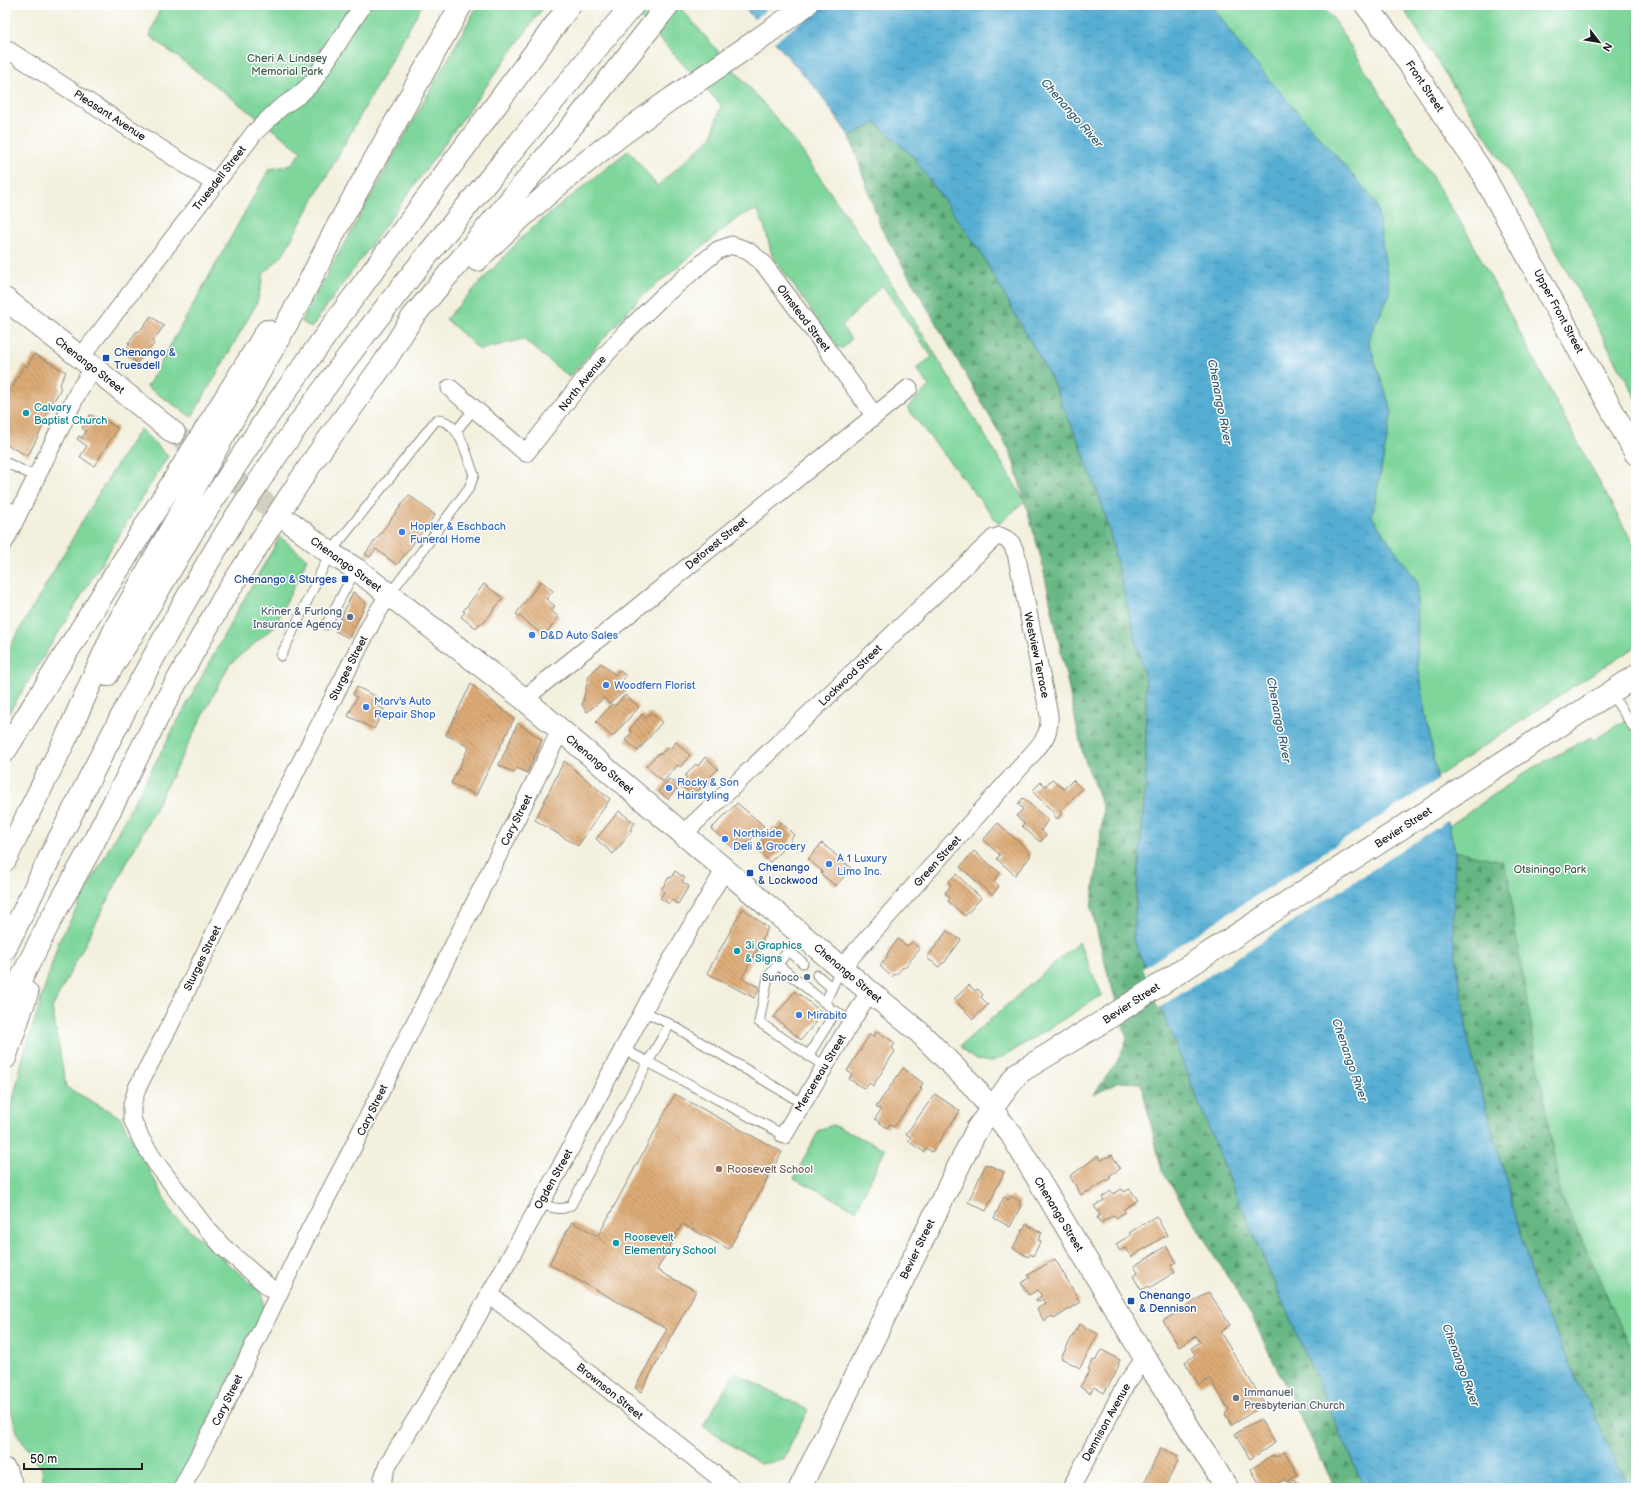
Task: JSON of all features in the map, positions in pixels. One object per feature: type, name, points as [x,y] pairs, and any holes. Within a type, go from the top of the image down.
[{"type":"main road","points":[[5,860],[67,736],[116,628],[300,300],[336,229],[461,5]]},
{"type":"main road","points":[[67,736],[132,635],[196,526],[268,416],[570,5]]},
{"type":"main road","points":[[5,1011],[50,921],[88,853],[167,698],[223,599],[311,464],[384,363],[412,318],[636,47],[668,5]]},
{"type":"main road","points":[[384,363],[473,264],[511,227],[580,167],[671,99],[806,5]]},
{"type":"main road","name":"Front Street","points":[[1366,5],[1402,53],[1480,169]]},
{"type":"main road","points":[[5,949],[129,700],[239,512],[311,406],[362,337],[626,13]]},
{"type":"main road","name":"Upper Front Street","points":[[1480,169],[1636,454]]},
{"type":"main road","points":[[5,751],[290,294],[336,229]]},
{"type":"main road","name":"Chenango Street","points":[[5,300],[87,362],[174,432]]},
{"type":"main road","name":"Chenango Street","points":[[290,523],[330,553],[356,569],[524,699],[725,869],[795,942],[841,968],[920,1032],[973,1086],[1011,1134],[1145,1358],[1227,1488]]},
{"type":"main road","name":"Bevier Street","points":[[800,1488],[977,1129],[1018,1073],[1107,1019],[1636,676]]},
{"type":"main road","points":[[5,1058],[30,986],[59,923],[88,853]]},
{"type":"main road","points":[[5,1470],[13,1488]]},
{"type":"street","name":"Truesdell Street","points":[[5,541],[12,508],[36,477],[79,390],[87,362],[214,183],[255,132],[271,116],[312,83],[363,5]]},
{"type":"street","name":"Pleasant Avenue","points":[[5,48],[214,183]]},
{"type":"street","name":"Olmstead Street","points":[[718,250],[732,245],[748,251],[762,262],[812,328],[874,415]]},
{"type":"street","name":"North Avenue","points":[[450,388],[526,453],[585,378],[626,332],[662,297],[718,250]]},
{"type":"street","name":"Deforest Street","points":[[524,699],[909,388]]},
{"type":"street","name":"Lockwood Street","points":[[683,834],[994,538],[1000,536],[1010,541],[1016,553]]},
{"type":"street","name":"Westview Terrace","points":[[1016,553],[1050,726],[1047,736],[1033,754]]},
{"type":"street","name":"Sturges Street","points":[[278,1295],[222,1246],[165,1176],[141,1139],[132,1119],[132,1105],[137,1088],[169,1027],[237,886],[374,616],[389,595]]},
{"type":"street","name":"Cary Street","points":[[182,1488],[224,1407],[309,1231],[348,1157],[560,731]]},
{"type":"street","name":"Green Street","points":[[841,968],[1033,754]]},
{"type":"street","name":"Ogden Street","points":[[382,1488],[383,1478],[388,1464],[454,1358],[540,1204],[662,974],[725,869]]},
{"type":"street","name":"Mercereau Street","points":[[784,1135],[869,992]]},
{"type":"street","name":"Brownson Street","points":[[489,1294],[732,1488]]},
{"type":"street","name":"Dennison Avenue","points":[[1071,1488],[1126,1384],[1145,1358]]},
{"type":"lane","points":[[456,431],[474,409]]},
{"type":"lane","points":[[281,656],[330,553],[436,420],[446,421],[456,431],[474,475],[465,494],[389,595]]},
{"type":"lane","points":[[5,462],[36,477]]},
{"type":"lane","points":[[326,625],[356,569]]},
{"type":"lane","points":[[1610,692],[1636,731]]},
{"type":"lane","points":[[795,942],[803,963]]},
{"type":"lane","points":[[795,942],[768,977],[760,1022],[824,1066]]},
{"type":"lane","points":[[778,964],[850,1022]]},
{"type":"lane","points":[[825,1003],[841,968]]},
{"type":"lane","points":[[817,975],[832,988]]},
{"type":"lane","points":[[643,1011],[670,1024],[802,1103]]},
{"type":"lane","points":[[808,1056],[836,1011]]},
{"type":"lane","points":[[540,1204],[560,1209],[571,1205],[670,1024]]},
{"type":"lane","points":[[623,1049],[784,1135]]},
{"type":"green space","name":"Cheri A. Lindsey Memorial Park","points":[[161,5],[422,5],[282,256],[264,273],[257,303],[192,417],[147,387],[269,169],[292,165],[301,151],[150,36]]},
{"type":"green space","points":[[478,5],[545,5],[311,328],[301,321]]},
{"type":"green space","points":[[628,5],[678,5],[794,140],[881,266],[1025,501],[999,524],[907,408],[929,386],[916,369],[932,357],[882,285],[842,326],[851,339],[843,348],[837,347],[772,255],[764,225],[757,210],[740,216],[640,298],[569,377],[523,339],[480,350],[446,319],[528,231],[629,150],[657,186],[711,138],[721,105]]},
{"type":"green space","points":[[1212,5],[1321,5],[1334,20],[1469,236],[1574,436],[1636,549],[1636,647],[1437,777],[1417,660],[1418,583],[1372,517],[1392,412],[1368,340],[1390,293],[1241,47]]},
{"type":"green space","points":[[1401,5],[1636,5],[1636,398],[1540,221]]},
{"type":"green space","points":[[875,123],[912,155],[978,248],[1051,378],[1079,442],[1104,510],[1146,682],[1146,780],[1133,938],[1230,1181],[1364,1488],[1335,1488],[1249,1311],[1162,1171],[1141,1083],[1119,1082],[1093,1095],[1117,1062],[1127,1039],[1106,967],[1091,907],[1099,854],[1103,808],[1083,755],[1041,558],[1011,453],[881,228],[850,137]]},
{"type":"green space","points":[[140,429],[168,456],[5,719],[5,655],[100,491]]},
{"type":"green space","points":[[280,537],[307,559],[275,626],[229,665],[52,1008],[66,1087],[120,1117],[174,1216],[262,1293],[264,1308],[176,1488],[44,1488],[42,1469],[18,1435],[5,1388],[5,1135],[22,1061],[59,941],[236,613]]},
{"type":"green space","name":"Otsiningo Park","points":[[1636,713],[1636,1488],[1633,1488],[1449,826],[1532,768],[1591,737],[1594,740]]},
{"type":"green space","points":[[1455,851],[1502,861],[1509,879],[1514,925],[1560,1194],[1636,1359],[1636,1488],[1633,1488],[1620,1472],[1536,1290],[1469,1045],[1453,937]]},
{"type":"green space","points":[[1079,942],[1102,995],[1008,1054],[991,1062],[977,1060],[967,1054],[960,1046]]},
{"type":"green space","points":[[833,1125],[885,1149],[856,1210],[794,1178],[819,1130]]},
{"type":"green space","points":[[735,1373],[808,1410],[783,1460],[760,1464],[703,1426]]},
{"type":"water","name":"Chenango River","points":[[742,5],[1212,5],[1241,47],[1376,202],[1390,293],[1368,340],[1392,412],[1372,517],[1418,583],[1417,660],[1437,777],[1455,851],[1453,937],[1469,1045],[1536,1290],[1620,1472],[1633,1488],[1364,1488],[1230,1181],[1133,938],[1146,780],[1146,682],[1104,510],[1079,442],[1051,378],[978,248],[912,155],[875,123],[850,137],[818,91]]},
{"type":"pier","points":[[773,5],[823,5],[773,43],[753,20]]},
{"type":"pier","points":[[1439,779],[1449,820],[1159,1008],[1143,968]]},
{"type":"building","points":[[151,316],[164,326],[152,342],[154,344],[137,363],[124,353],[130,344],[128,343],[137,331],[139,332]]},
{"type":"building","name":"Calvary Baptist Church","points":[[34,354],[66,372],[59,386],[61,388],[41,425],[43,426],[28,456],[5,444],[5,401],[24,365],[27,367]]},
{"type":"building","points":[[90,415],[99,420],[101,418],[118,428],[94,466],[80,457],[87,446],[77,439],[79,436],[82,438],[86,431],[82,428]]},
{"type":"building","name":"Hopler & Eschbach Funeral Home","points":[[409,495],[435,515],[397,565],[376,549],[370,557],[365,554]]},
{"type":"building","points":[[541,581],[553,591],[546,599],[555,606],[551,611],[559,617],[546,633],[542,634],[516,614]]},
{"type":"building","points":[[484,584],[503,598],[482,625],[480,623],[476,628],[461,617],[465,612],[463,611]]},
{"type":"building","name":"Kriner & Furlong Insurance Agency","points":[[353,592],[366,603],[349,638],[335,631]]},
{"type":"building","name":"Woodfern Florist","points":[[601,663],[615,675],[619,670],[626,676],[621,682],[627,689],[609,704],[604,698],[587,712],[582,705],[589,676]]},
{"type":"building","points":[[471,684],[514,719],[476,795],[451,783],[469,747],[446,735]]},
{"type":"building","name":"Marv's Auto Repair Shop","points":[[357,687],[379,698],[375,705],[384,709],[374,729],[348,716],[357,697],[353,695]]},
{"type":"building","points":[[625,695],[639,707],[612,737],[596,722],[612,704],[615,706]]},
{"type":"building","points":[[650,713],[662,722],[638,751],[625,740],[632,732],[629,730],[642,714],[646,718]]},
{"type":"building","points":[[518,723],[542,740],[527,773],[517,768],[514,773],[499,765]]},
{"type":"building","points":[[676,742],[690,755],[680,767],[678,765],[663,782],[646,766],[659,753],[661,754],[667,747],[670,749]]},
{"type":"building","points":[[705,757],[718,769],[711,776],[713,778],[702,790],[700,788],[693,796],[680,785],[687,778],[685,776],[696,764],[698,766]]},
{"type":"building","points":[[564,761],[610,799],[578,846],[535,820]]},
{"type":"building","name":"Rocky & Son Hairstyling","points":[[669,779],[673,783],[675,780],[680,785],[668,799],[658,791]]},
{"type":"building","points":[[1052,779],[1064,789],[1073,780],[1082,789],[1060,811],[1062,813],[1057,819],[1054,815],[1055,814],[1032,791],[1041,782],[1045,786]]},
{"type":"building","points":[[1023,798],[1048,820],[1041,830],[1046,835],[1040,842],[1022,826],[1024,823],[1016,816],[1023,809],[1018,804]]},
{"type":"building","points":[[737,803],[764,826],[738,852],[711,829]]},
{"type":"building","points":[[619,811],[635,823],[630,830],[632,831],[613,854],[596,839]]},
{"type":"building","points":[[781,822],[794,835],[790,840],[791,841],[770,862],[757,850],[764,842],[761,840],[774,826],[776,828]]},
{"type":"building","points":[[998,823],[1030,852],[1030,857],[1015,875],[997,859],[1000,855],[983,840]]},
{"type":"building","name":"A 1 Luxury Limo Inc.","points":[[822,843],[851,868],[836,886],[821,874],[822,871],[808,859]]},
{"type":"building","points":[[974,851],[1000,873],[994,881],[999,886],[992,895],[960,867]]},
{"type":"building","points":[[675,871],[685,878],[682,882],[689,886],[678,904],[671,900],[669,904],[660,898],[664,892],[661,890],[669,877],[671,878]]},
{"type":"building","points":[[956,874],[981,898],[965,916],[948,901],[950,898],[945,893],[951,885],[948,882]]},
{"type":"building","name":"3i Graphics & Signs","points":[[743,908],[768,928],[742,978],[760,988],[754,998],[707,973]]},
{"type":"building","points":[[947,931],[961,940],[944,963],[942,963],[939,967],[927,958]]},
{"type":"building","points":[[898,939],[907,946],[912,942],[920,949],[904,968],[903,967],[896,975],[895,974],[892,977],[880,966]]},
{"type":"building","points":[[969,985],[975,991],[978,989],[983,995],[981,997],[988,1005],[973,1019],[954,999]]},
{"type":"building","name":"Mirabito","points":[[795,991],[823,1013],[801,1040],[774,1017]]},
{"type":"building","points":[[877,1031],[895,1043],[892,1048],[895,1051],[873,1086],[869,1083],[865,1089],[849,1079],[852,1074],[847,1071],[870,1034],[874,1037]]},
{"type":"building","points":[[903,1068],[923,1083],[920,1088],[922,1089],[894,1127],[890,1124],[887,1128],[875,1119],[881,1110],[876,1107]]},
{"type":"building","name":"Roosevelt Elementary School","points":[[675,1094],[782,1152],[729,1249],[682,1224],[657,1270],[696,1291],[641,1392],[635,1388],[667,1329],[549,1264],[572,1222],[598,1236]]},
{"type":"building","points":[[935,1094],[960,1111],[932,1152],[926,1148],[924,1152],[908,1141],[911,1137],[906,1134]]},
{"type":"building","points":[[1112,1155],[1120,1169],[1109,1176],[1111,1178],[1081,1195],[1070,1176],[1098,1156],[1101,1160]]},
{"type":"building","points":[[986,1164],[1004,1172],[986,1211],[968,1202]]},
{"type":"building","points":[[1122,1189],[1124,1192],[1130,1189],[1138,1200],[1124,1209],[1125,1212],[1116,1218],[1114,1215],[1100,1223],[1097,1217],[1100,1215],[1094,1206],[1104,1200],[1102,1197],[1111,1191],[1113,1194]]},
{"type":"building","points":[[1011,1196],[1021,1202],[1019,1205],[1021,1206],[1010,1227],[994,1218],[1004,1197],[1009,1200]]},
{"type":"building","points":[[1156,1216],[1167,1235],[1131,1257],[1125,1248],[1120,1251],[1116,1244],[1131,1235],[1129,1233]]},
{"type":"building","points":[[1026,1224],[1042,1233],[1038,1240],[1041,1241],[1033,1256],[1030,1254],[1028,1257],[1013,1248]]},
{"type":"building","points":[[1166,1246],[1176,1262],[1171,1265],[1175,1272],[1149,1288],[1148,1286],[1141,1290],[1133,1276],[1138,1273],[1134,1266]]},
{"type":"building","points":[[1055,1259],[1080,1302],[1054,1319],[1052,1316],[1044,1321],[1037,1309],[1046,1303],[1043,1299],[1037,1302],[1036,1300],[1042,1296],[1038,1290],[1029,1295],[1021,1283],[1030,1278],[1028,1275]]},
{"type":"building","name":"Immanuel Presbyterian Church","points":[[1209,1292],[1230,1325],[1220,1332],[1265,1404],[1232,1425],[1225,1414],[1229,1410],[1210,1379],[1199,1385],[1185,1362],[1195,1355],[1191,1348],[1200,1342],[1196,1336],[1179,1347],[1163,1321]]},
{"type":"building","points":[[1079,1324],[1098,1334],[1080,1368],[1061,1358]]},
{"type":"building","points":[[1102,1350],[1120,1360],[1119,1365],[1104,1393],[1094,1387],[1090,1393],[1080,1387],[1090,1371],[1088,1369],[1093,1360],[1095,1361]]},
{"type":"building","points":[[1260,1419],[1275,1443],[1250,1459],[1235,1434]]},
{"type":"building","points":[[1161,1448],[1178,1456],[1176,1459],[1178,1461],[1164,1488],[1156,1484],[1153,1488],[1144,1483]]},
{"type":"building","points":[[1285,1452],[1298,1475],[1287,1482],[1285,1479],[1270,1488],[1262,1488],[1251,1469],[1274,1455],[1275,1457]]},
{"type":"building","points":[[1295,1480],[1299,1488],[1281,1488]]},
{"type":"tunnel","points":[[174,433],[291,523]]},
{"type":"place","name":"Chenango & Truesdell","points":[[106,358]]},
{"type":"place","name":"Calvary Baptist Church","points":[[26,413]]},
{"type":"place","name":"Hopler & Eschbach Funeral Home","points":[[402,532]]},
{"type":"place","name":"Chenango & Sturges","points":[[345,579]]},
{"type":"place","name":"Kriner & Furlong Insurance Agency","points":[[350,617]]},
{"type":"place","name":"D&D Auto Sales","points":[[532,635]]},
{"type":"place","name":"Woodfern Florist","points":[[606,685]]},
{"type":"place","name":"Marv's Auto Repair Shop","points":[[366,707]]},
{"type":"place","name":"Rocky & Son Hairstyling","points":[[669,788]]},
{"type":"place","name":"Northside Deli & Grocery","points":[[725,839]]},
{"type":"place","name":"A 1 Luxury Limo Inc.","points":[[829,864]]},
{"type":"place","name":"Chenango & Lockwood","points":[[750,873]]},
{"type":"place","name":"3i Graphics & Signs","points":[[737,951]]},
{"type":"place","name":"Sunoco","points":[[807,977]]},
{"type":"place","name":"Mirabito","points":[[799,1015]]},
{"type":"place","name":"Roosevelt School","points":[[719,1169]]},
{"type":"place","name":"Roosevelt Elementary School","points":[[616,1243]]},
{"type":"place","name":"Chenango & Dennison","points":[[1131,1301]]},
{"type":"place","name":"Immanuel Presbyterian Church","points":[[1236,1398]]}]
